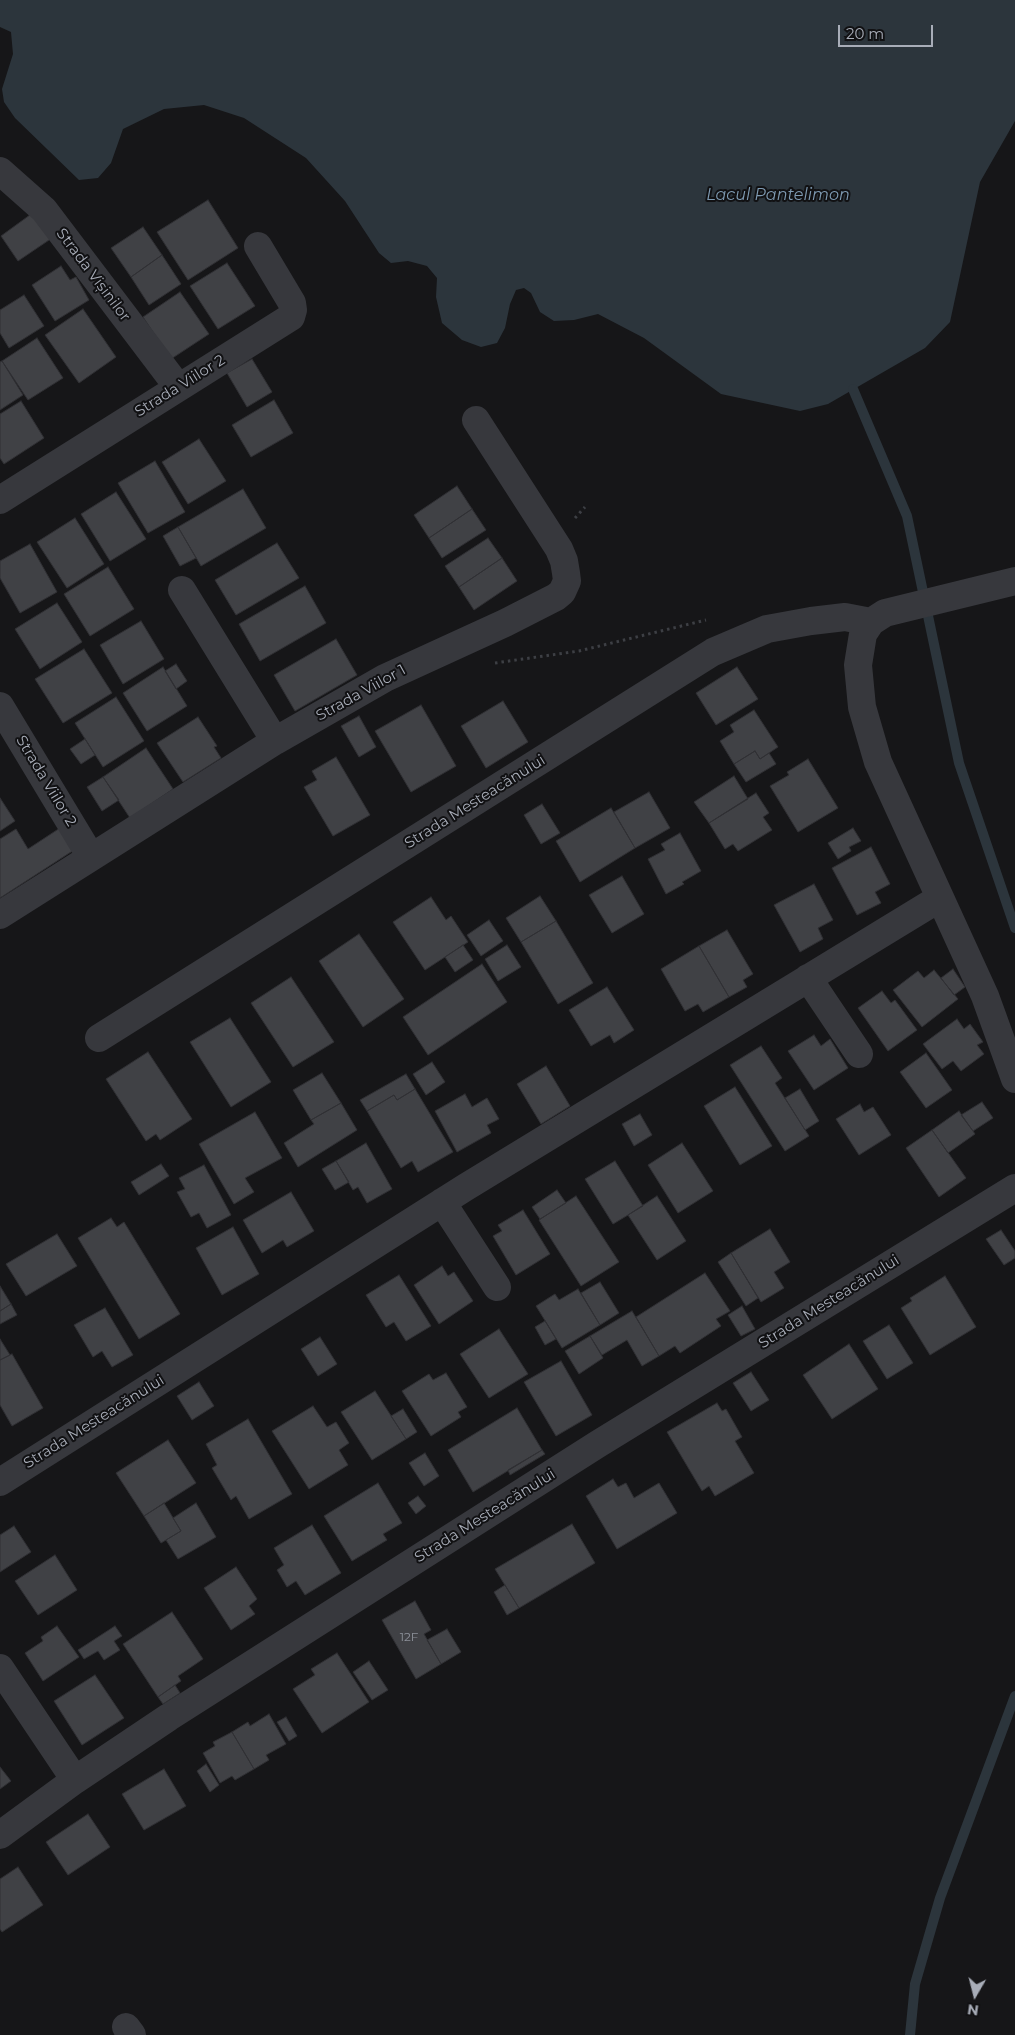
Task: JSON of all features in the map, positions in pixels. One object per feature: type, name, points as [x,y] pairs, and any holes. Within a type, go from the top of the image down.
[{"type":"street","name":"Strada Vișinilor","points":[[0,171],[44,210],[178,387]]},
{"type":"street","name":"Strada Viilor 2","points":[[0,500],[291,317],[294,310],[292,303],[258,246]]},
{"type":"street","name":"Strada Viilor 1","points":[[0,915],[275,741],[385,678],[505,623],[549,601],[562,592],[567,581],[564,560],[559,549],[476,420]]},
{"type":"street","name":"Strada Mesteacănului","points":[[99,1038],[712,652],[766,630],[810,621],[845,617],[878,617],[951,595],[1015,581]]},
{"type":"street","points":[[182,590],[275,741]]},
{"type":"street","points":[[878,617],[863,634],[859,653],[859,682],[866,723],[878,762],[985,996],[1015,1079]]},
{"type":"street","name":"Strada Viilor 2","points":[[0,706],[91,857]]},
{"type":"street","name":"Strada Mesteacănului","points":[[0,1482],[442,1202],[940,898]]},
{"type":"street","points":[[808,978],[859,1054]]},
{"type":"street","name":"Strada Mesteacănului","points":[[0,1835],[75,1780],[186,1706],[598,1444],[1015,1188]]},
{"type":"street","points":[[442,1202],[497,1287]]},
{"type":"street","points":[[0,1668],[75,1780]]},
{"type":"water","name":"Lacul Pantelimon","points":[[0,0],[1015,0],[1015,121],[980,182],[950,322],[925,348],[828,404],[800,411],[721,394],[644,338],[598,314],[574,320],[554,321],[540,312],[531,293],[524,288],[516,290],[510,304],[505,328],[497,343],[481,347],[462,340],[442,323],[436,297],[437,278],[427,266],[408,261],[391,263],[379,253],[345,201],[306,158],[244,118],[204,105],[164,109],[123,129],[111,163],[98,178],[79,180],[15,118],[4,102],[2,89],[13,54],[11,32],[0,27]]},
{"type":"building","points":[[208,200],[238,248],[188,280],[157,232]]},
{"type":"building","points":[[34,212],[52,238],[18,261],[1,236]]},
{"type":"building","points":[[143,227],[162,255],[131,277],[111,248]]},
{"type":"building","points":[[162,255],[181,284],[149,305],[131,277]]},
{"type":"building","points":[[227,263],[255,306],[218,329],[190,286]]},
{"type":"building","points":[[61,266],[70,280],[76,277],[89,300],[55,321],[32,285]]},
{"type":"building","points":[[180,292],[209,334],[171,359],[143,317]]},
{"type":"building","points":[[24,295],[44,326],[9,348],[0,333],[0,310]]},
{"type":"building","points":[[83,309],[116,357],[79,383],[45,335]]},
{"type":"building","points":[[37,338],[63,378],[28,400],[2,361]]},
{"type":"building","points":[[252,359],[272,392],[247,407],[227,373]]},
{"type":"building","points":[[2,361],[23,395],[0,410],[0,362]]},
{"type":"building","points":[[274,400],[293,433],[251,457],[232,425]]},
{"type":"building","points":[[21,401],[44,438],[4,464],[0,458],[0,414]]},
{"type":"building","points":[[199,439],[226,481],[188,504],[162,462]]},
{"type":"building","points":[[155,461],[185,512],[148,533],[118,483]]},
{"type":"building","points":[[457,486],[472,509],[429,538],[414,515]]},
{"type":"building","points":[[243,489],[266,528],[201,566],[178,527]]},
{"type":"building","points":[[116,492],[146,539],[110,561],[81,514]]},
{"type":"building","points":[[472,509],[486,530],[442,558],[429,538]]},
{"type":"building","points":[[75,518],[104,564],[67,588],[37,542]]},
{"type":"building","points":[[178,527],[196,558],[180,566],[163,536]]},
{"type":"building","points":[[488,538],[502,558],[459,587],[445,566]]},
{"type":"building","points":[[277,543],[299,578],[236,615],[215,580]]},
{"type":"building","points":[[30,544],[57,592],[20,613],[0,578],[0,561]]},
{"type":"building","points":[[502,558],[517,581],[474,610],[459,587]]},
{"type":"building","points":[[108,567],[134,609],[90,636],[64,594]]},
{"type":"building","points":[[305,586],[326,623],[260,661],[239,624]]},
{"type":"building","points":[[57,603],[82,642],[40,669],[15,629]]},
{"type":"building","points":[[141,621],[164,659],[123,684],[100,645]]},
{"type":"building","points":[[336,639],[357,675],[295,711],[274,675]]},
{"type":"building","points":[[84,649],[112,693],[63,723],[35,679]]},
{"type":"building","points":[[176,664],[187,681],[176,689],[165,671]]},
{"type":"building","points":[[163,667],[187,706],[147,731],[123,693]]},
{"type":"building","points":[[737,667],[758,699],[716,725],[696,693]]},
{"type":"building","points":[[116,697],[144,741],[103,767],[75,723]]},
{"type":"building","points":[[503,701],[528,742],[486,768],[461,726]]},
{"type":"building","points":[[421,705],[456,766],[411,792],[375,731]]},
{"type":"building","points":[[754,710],[778,747],[760,759],[755,751],[734,764],[720,741],[734,732],[730,725]]},
{"type":"building","points":[[359,716],[376,747],[359,757],[341,726]]},
{"type":"building","points":[[198,717],[217,746],[214,747],[221,758],[183,782],[157,743]]},
{"type":"building","points":[[85,739],[95,755],[81,764],[70,749]]},
{"type":"building","points":[[146,748],[173,789],[130,818],[103,777]]},
{"type":"building","points":[[755,751],[760,759],[769,753],[776,764],[746,782],[734,764]]},
{"type":"building","points":[[336,757],[370,815],[333,836],[304,787],[317,780],[312,771]]},
{"type":"building","points":[[808,759],[838,808],[798,832],[770,786],[789,775],[787,772]]},
{"type":"building","points":[[734,776],[748,799],[709,823],[694,802]]},
{"type":"building","points":[[103,777],[119,800],[102,811],[87,787]]},
{"type":"building","points":[[649,792],[670,828],[635,848],[614,812]]},
{"type":"building","points":[[756,793],[769,813],[763,817],[772,830],[738,851],[733,844],[725,849],[709,823]]},
{"type":"building","points":[[0,798],[15,821],[0,831]]},
{"type":"building","points":[[542,804],[560,833],[541,844],[524,815]]},
{"type":"building","points":[[611,808],[635,848],[580,882],[556,841]]},
{"type":"building","points":[[60,828],[74,850],[0,898],[0,839],[16,829],[28,849]]},
{"type":"building","points":[[853,828],[861,841],[849,847],[851,851],[838,859],[828,843]]},
{"type":"building","points":[[680,833],[701,871],[682,882],[684,884],[666,894],[648,859],[665,850],[661,844]]},
{"type":"building","points":[[871,847],[890,884],[875,892],[881,903],[857,915],[832,868]]},
{"type":"building","points":[[622,876],[644,914],[612,933],[589,895]]},
{"type":"building","points":[[814,884],[833,920],[818,928],[823,939],[800,952],[774,905]]},
{"type":"building","points":[[540,896],[556,921],[521,942],[506,918]]},
{"type":"building","points":[[431,897],[446,920],[451,916],[468,942],[425,970],[393,922]]},
{"type":"building","points":[[489,920],[503,941],[481,956],[467,935]]},
{"type":"building","points":[[556,921],[593,983],[558,1004],[521,942]]},
{"type":"building","points":[[727,930],[753,974],[743,980],[747,987],[729,997],[699,946]]},
{"type":"building","points":[[359,934],[404,999],[363,1027],[319,961]]},
{"type":"building","points":[[463,945],[473,960],[455,972],[445,957]]},
{"type":"building","points":[[507,945],[521,967],[498,981],[485,959]]},
{"type":"building","points":[[699,946],[729,997],[703,1012],[698,1004],[685,1011],[661,969]]},
{"type":"building","points":[[482,964],[507,1002],[428,1055],[403,1017]]},
{"type":"building","points":[[953,969],[965,987],[954,995],[941,978]]},
{"type":"building","points":[[934,970],[958,999],[922,1027],[893,990],[918,971],[924,978]]},
{"type":"building","points":[[291,977],[334,1042],[293,1067],[251,1003]]},
{"type":"building","points":[[607,987],[634,1030],[614,1043],[610,1035],[591,1046],[569,1010]]},
{"type":"building","points":[[882,991],[891,1003],[895,1000],[917,1030],[888,1051],[858,1008]]},
{"type":"building","points":[[230,1018],[271,1082],[231,1107],[190,1042]]},
{"type":"building","points":[[957,1019],[964,1029],[970,1024],[983,1042],[977,1045],[984,1054],[961,1071],[953,1061],[942,1069],[923,1044]]},
{"type":"building","points":[[814,1035],[821,1046],[830,1039],[848,1068],[814,1090],[788,1051]]},
{"type":"building","points":[[761,1046],[782,1078],[775,1083],[809,1136],[785,1151],[730,1065]]},
{"type":"building","points":[[148,1052],[192,1119],[160,1140],[156,1134],[146,1141],[106,1079]]},
{"type":"building","points":[[926,1053],[952,1090],[926,1108],[900,1072]]},
{"type":"building","points":[[432,1062],[445,1082],[426,1095],[413,1074]]},
{"type":"building","points":[[546,1066],[570,1106],[541,1124],[517,1084]]},
{"type":"building","points":[[322,1073],[341,1103],[311,1120],[293,1090]]},
{"type":"building","points":[[406,1074],[415,1089],[397,1100],[394,1095],[367,1111],[360,1100]]},
{"type":"building","points":[[735,1087],[772,1146],[740,1165],[704,1106]]},
{"type":"building","points":[[415,1089],[453,1152],[418,1172],[412,1161],[401,1168],[367,1111],[394,1095],[397,1100]]},
{"type":"building","points":[[800,1089],[819,1121],[805,1130],[785,1098]]},
{"type":"building","points":[[465,1094],[472,1107],[487,1098],[499,1119],[487,1125],[491,1133],[457,1152],[435,1111]]},
{"type":"building","points":[[982,1102],[993,1118],[973,1131],[961,1115]]},
{"type":"building","points":[[341,1103],[357,1130],[298,1167],[284,1143],[314,1124],[311,1120]]},
{"type":"building","points":[[860,1104],[864,1112],[873,1107],[891,1135],[859,1155],[836,1119]]},
{"type":"building","points":[[959,1111],[975,1134],[948,1153],[932,1130]]},
{"type":"building","points":[[255,1112],[282,1158],[245,1178],[254,1192],[234,1204],[199,1144]]},
{"type":"building","points":[[640,1114],[652,1135],[634,1146],[622,1124]]},
{"type":"building","points":[[932,1130],[966,1178],[939,1197],[906,1148]]},
{"type":"building","points":[[366,1143],[392,1189],[367,1203],[358,1187],[353,1190],[336,1161]]},
{"type":"building","points":[[682,1143],[713,1191],[678,1213],[648,1165]]},
{"type":"building","points":[[336,1161],[349,1182],[335,1190],[322,1169]]},
{"type":"building","points":[[615,1161],[643,1206],[613,1224],[585,1179]]},
{"type":"building","points":[[161,1164],[169,1176],[139,1195],[131,1182]]},
{"type":"building","points":[[204,1165],[231,1215],[207,1228],[199,1213],[191,1217],[177,1192],[185,1189],[179,1178]]},
{"type":"building","points":[[557,1190],[566,1203],[540,1219],[532,1207]]},
{"type":"building","points":[[291,1192],[314,1231],[287,1247],[283,1240],[262,1253],[243,1220]]},
{"type":"building","points":[[576,1196],[619,1262],[581,1286],[539,1220]]},
{"type":"building","points":[[657,1196],[686,1241],[657,1260],[628,1215]]},
{"type":"building","points":[[523,1210],[550,1254],[516,1275],[493,1236],[502,1231],[498,1225]]},
{"type":"building","points":[[111,1218],[117,1227],[124,1222],[180,1314],[139,1339],[78,1238]]},
{"type":"building","points":[[233,1227],[259,1274],[222,1295],[196,1248]]},
{"type":"building","points":[[770,1229],[790,1262],[774,1272],[784,1288],[761,1302],[731,1253]]},
{"type":"building","points":[[1001,1230],[1015,1251],[1015,1258],[1004,1265],[986,1239]]},
{"type":"building","points":[[57,1234],[77,1266],[26,1296],[6,1264]]},
{"type":"building","points":[[731,1253],[758,1298],[746,1306],[718,1262]]},
{"type":"building","points":[[442,1266],[448,1276],[454,1272],[473,1301],[439,1324],[414,1285]]},
{"type":"building","points":[[705,1273],[730,1311],[716,1319],[721,1326],[680,1353],[675,1346],[659,1356],[636,1317]]},
{"type":"building","points":[[399,1275],[431,1326],[406,1341],[394,1322],[386,1327],[366,1295]]},
{"type":"building","points":[[945,1276],[976,1327],[930,1355],[901,1308],[912,1301],[910,1298]]},
{"type":"building","points":[[600,1282],[619,1313],[600,1325],[581,1293]]},
{"type":"building","points":[[0,1286],[11,1304],[0,1311]]},
{"type":"building","points":[[578,1289],[600,1325],[562,1348],[536,1306],[555,1294],[559,1300]]},
{"type":"building","points":[[11,1304],[17,1315],[0,1324],[0,1311]]},
{"type":"building","points":[[742,1306],[755,1329],[741,1336],[728,1315]]},
{"type":"building","points":[[105,1308],[133,1355],[112,1367],[102,1351],[93,1357],[74,1325]]},
{"type":"building","points":[[632,1311],[659,1356],[642,1366],[627,1340],[602,1355],[590,1336]]},
{"type":"building","points":[[545,1321],[556,1339],[545,1345],[535,1327]]},
{"type":"building","points":[[889,1325],[913,1363],[887,1379],[863,1341]]},
{"type":"building","points":[[499,1329],[528,1374],[489,1398],[460,1354]]},
{"type":"building","points":[[590,1336],[603,1358],[579,1374],[565,1351]]},
{"type":"building","points":[[320,1337],[337,1364],[318,1376],[301,1349]]},
{"type":"building","points":[[0,1339],[10,1355],[0,1360]]},
{"type":"building","points":[[849,1344],[878,1389],[832,1419],[803,1375]]},
{"type":"building","points":[[12,1354],[43,1408],[12,1426],[0,1405],[0,1360]]},
{"type":"building","points":[[561,1361],[592,1415],[556,1436],[524,1382]]},
{"type":"building","points":[[751,1372],[769,1400],[751,1411],[733,1383]]},
{"type":"building","points":[[446,1373],[467,1407],[458,1412],[461,1417],[431,1436],[402,1391],[429,1374],[433,1380]]},
{"type":"building","points":[[199,1382],[214,1406],[192,1420],[177,1396]]},
{"type":"building","points":[[375,1391],[406,1439],[372,1460],[341,1412]]},
{"type":"building","points":[[717,1403],[722,1411],[726,1409],[742,1437],[735,1441],[754,1473],[715,1496],[709,1486],[702,1491],[667,1432]]},
{"type":"building","points":[[313,1406],[327,1427],[336,1422],[349,1443],[339,1450],[348,1465],[309,1489],[272,1431]]},
{"type":"building","points":[[517,1408],[542,1450],[473,1492],[448,1450]]},
{"type":"building","points":[[403,1409],[417,1432],[406,1439],[391,1416]]},
{"type":"building","points":[[248,1419],[292,1494],[249,1519],[236,1496],[231,1500],[212,1468],[217,1465],[206,1444]]},
{"type":"building","points":[[168,1440],[196,1483],[144,1516],[116,1473]]},
{"type":"building","points":[[542,1450],[545,1454],[510,1475],[508,1470]]},
{"type":"building","points":[[425,1453],[439,1476],[424,1486],[409,1463]]},
{"type":"building","points":[[613,1479],[618,1487],[626,1483],[634,1498],[659,1483],[677,1513],[617,1549],[586,1496]]},
{"type":"building","points":[[378,1483],[402,1523],[383,1534],[387,1540],[352,1561],[324,1516]]},
{"type":"building","points":[[418,1496],[426,1506],[416,1514],[408,1503]]},
{"type":"building","points":[[164,1503],[181,1531],[161,1543],[144,1516]]},
{"type":"building","points":[[196,1503],[216,1537],[178,1559],[166,1540],[181,1531],[173,1518]]},
{"type":"building","points":[[572,1524],[595,1563],[519,1608],[495,1569]]},
{"type":"building","points":[[312,1525],[341,1573],[305,1595],[296,1581],[287,1587],[277,1570],[284,1565],[274,1548]]},
{"type":"building","points":[[14,1526],[31,1552],[0,1572],[0,1535]]},
{"type":"building","points":[[55,1555],[77,1590],[38,1615],[15,1581]]},
{"type":"building","points":[[236,1567],[257,1599],[249,1606],[255,1614],[231,1630],[204,1588]]},
{"type":"building","points":[[505,1585],[519,1608],[507,1615],[494,1592]]},
{"type":"building","points":[[415,1601],[431,1630],[424,1634],[441,1664],[416,1679],[382,1620]]},
{"type":"building","points":[[172,1612],[203,1659],[178,1676],[181,1681],[158,1697],[123,1644]]},
{"type":"building","points":[[57,1626],[79,1657],[43,1681],[25,1653],[43,1641],[41,1637]]},
{"type":"building","points":[[115,1626],[122,1636],[114,1641],[120,1650],[104,1660],[98,1651],[84,1659],[78,1650]]},
{"type":"building","points":[[447,1629],[461,1652],[441,1664],[427,1640]]},
{"type":"building","points":[[337,1653],[369,1702],[322,1733],[293,1689],[315,1675],[311,1669]]},
{"type":"building","points":[[369,1661],[388,1690],[372,1700],[353,1672]]},
{"type":"building","points":[[95,1675],[124,1718],[82,1745],[54,1701]]},
{"type":"building","points":[[175,1685],[180,1693],[163,1704],[158,1697]]},
{"type":"building","points":[[269,1714],[286,1744],[266,1755],[269,1760],[254,1769],[232,1732],[248,1722],[250,1726]]},
{"type":"building","points":[[286,1717],[297,1736],[289,1741],[277,1722]]},
{"type":"building","points":[[232,1732],[254,1769],[235,1780],[232,1776],[220,1783],[203,1753],[215,1746],[213,1742]]},
{"type":"building","points":[[206,1764],[219,1785],[210,1792],[197,1771]]},
{"type":"building","points":[[0,1767],[11,1781],[0,1789]]},
{"type":"building","points":[[164,1769],[186,1806],[144,1830],[122,1794]]},
{"type":"building","points":[[88,1814],[110,1847],[68,1875],[46,1842]]},
{"type":"building","points":[[18,1867],[43,1905],[2,1932],[0,1929],[0,1879]]},
{"type":"waterway","points":[[853,389],[907,516],[959,763],[1015,928]]},
{"type":"waterway","points":[[910,2035],[915,1984],[940,1898],[1015,1696]]}]
